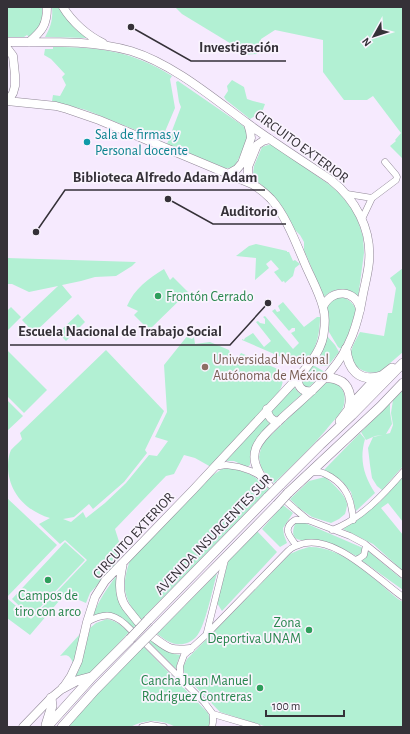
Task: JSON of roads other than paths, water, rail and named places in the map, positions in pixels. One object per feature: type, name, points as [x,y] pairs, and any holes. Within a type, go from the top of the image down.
[{"type":"main road","points":[[346,349],[350,366],[355,372],[366,378],[381,376]]},
{"type":"main road","points":[[320,445],[370,385],[403,361]]},
{"type":"main road","name":"AVENIDA INSURGENTES SUR","points":[[46,727],[131,634],[148,620],[280,485],[352,415],[403,361]]},
{"type":"main road","points":[[325,377],[340,380],[348,389],[350,396],[349,409]]},
{"type":"main road","name":"AVENIDA INSURGENTES SUR","points":[[62,727],[94,690],[142,645],[156,628],[277,504],[288,497],[309,473],[380,407],[403,383]]},
{"type":"main road","points":[[63,688],[76,681],[92,677]]},
{"type":"main road","points":[[46,727],[52,706],[51,698]]},
{"type":"street","points":[[29,42],[44,26],[47,7]]},
{"type":"street","points":[[64,7],[85,31],[96,40],[109,46]]},
{"type":"street","name":"CIRCUITO EXTERIOR","points":[[7,42],[90,44],[109,46],[130,51],[153,60],[178,74],[248,124],[331,180],[347,194],[356,206],[362,219],[368,240],[369,261],[360,311],[354,332],[346,349],[334,367],[312,391],[265,434],[256,447],[254,457],[256,466],[270,485]]},
{"type":"street","points":[[7,48],[13,56],[14,75],[13,93],[8,101]]},
{"type":"street","name":"CIRCUITO EXTERIOR","points":[[8,101],[56,106],[99,120],[252,184],[260,189],[278,208],[306,264],[323,307],[324,324],[322,341],[311,362],[214,468],[104,581],[95,596],[78,661],[71,676],[63,688],[51,698],[23,727]]},
{"type":"street","points":[[228,174],[237,169],[242,163],[252,138],[248,124]]},
{"type":"street","points":[[252,184],[248,175],[248,167],[257,145],[270,139]]},
{"type":"street","points":[[362,219],[372,198],[397,178],[385,162]]},
{"type":"street","points":[[347,194],[372,198]]},
{"type":"street","points":[[323,307],[330,297],[338,294],[345,294],[349,295],[359,304],[360,311]]},
{"type":"street","points":[[298,377],[298,384],[301,388],[307,392],[312,391]]},
{"type":"street","points":[[267,409],[268,416],[272,420],[278,422]]},
{"type":"street","name":"CIRCUITO EXTERIOR","points":[[214,468],[233,465],[262,476]]},
{"type":"street","points":[[309,473],[319,472],[328,475],[339,482],[348,494],[351,503],[353,520]]},
{"type":"street","points":[[332,530],[353,520],[384,492],[403,472]]},
{"type":"street","points":[[288,497],[296,510],[308,520],[350,536],[366,545],[403,575]]},
{"type":"street","points":[[296,545],[289,536],[289,526],[295,520],[308,520]]},
{"type":"street","points":[[180,678],[180,662],[184,655],[207,634],[288,551],[296,545],[308,543],[324,544],[345,554],[356,560],[403,597]]},
{"type":"street","points":[[356,560],[364,554],[366,545]]},
{"type":"street","points":[[207,634],[221,572],[226,557]]},
{"type":"street","points":[[123,562],[120,578],[121,592],[125,606],[138,622]]},
{"type":"street","points":[[87,622],[97,617],[108,615],[124,623],[131,634]]},
{"type":"street","points":[[153,637],[169,649],[190,650]]},
{"type":"street","points":[[142,645],[180,678],[204,702],[213,714],[257,727]]},
{"type":"street","points":[[212,727],[213,714]]},
{"type":"street","points":[[142,727],[164,727]]},
{"type":"place","name":"Investigación","points":[[131,27]]},
{"type":"place","name":"Sala de firmas y Personal docente","points":[[87,142]]},
{"type":"place","name":"Auditorio","points":[[168,199]]},
{"type":"place","name":"Biblioteca Alfredo Adam Adam","points":[[36,232]]},
{"type":"place","name":"Frontón Cerrado","points":[[158,296]]},
{"type":"place","name":"Escuela Nacional de Trabajo Social","points":[[268,303]]},
{"type":"place","name":"Universidad Nacional Autónoma de México","points":[[205,367]]},
{"type":"place","name":"Campos de tiro con arco","points":[[48,580]]},
{"type":"place","name":"Zona Deportiva UNAM","points":[[309,630]]},
{"type":"place","name":"Cancha Juan Manuel Rodriguez Contreras","points":[[260,688]]}]
